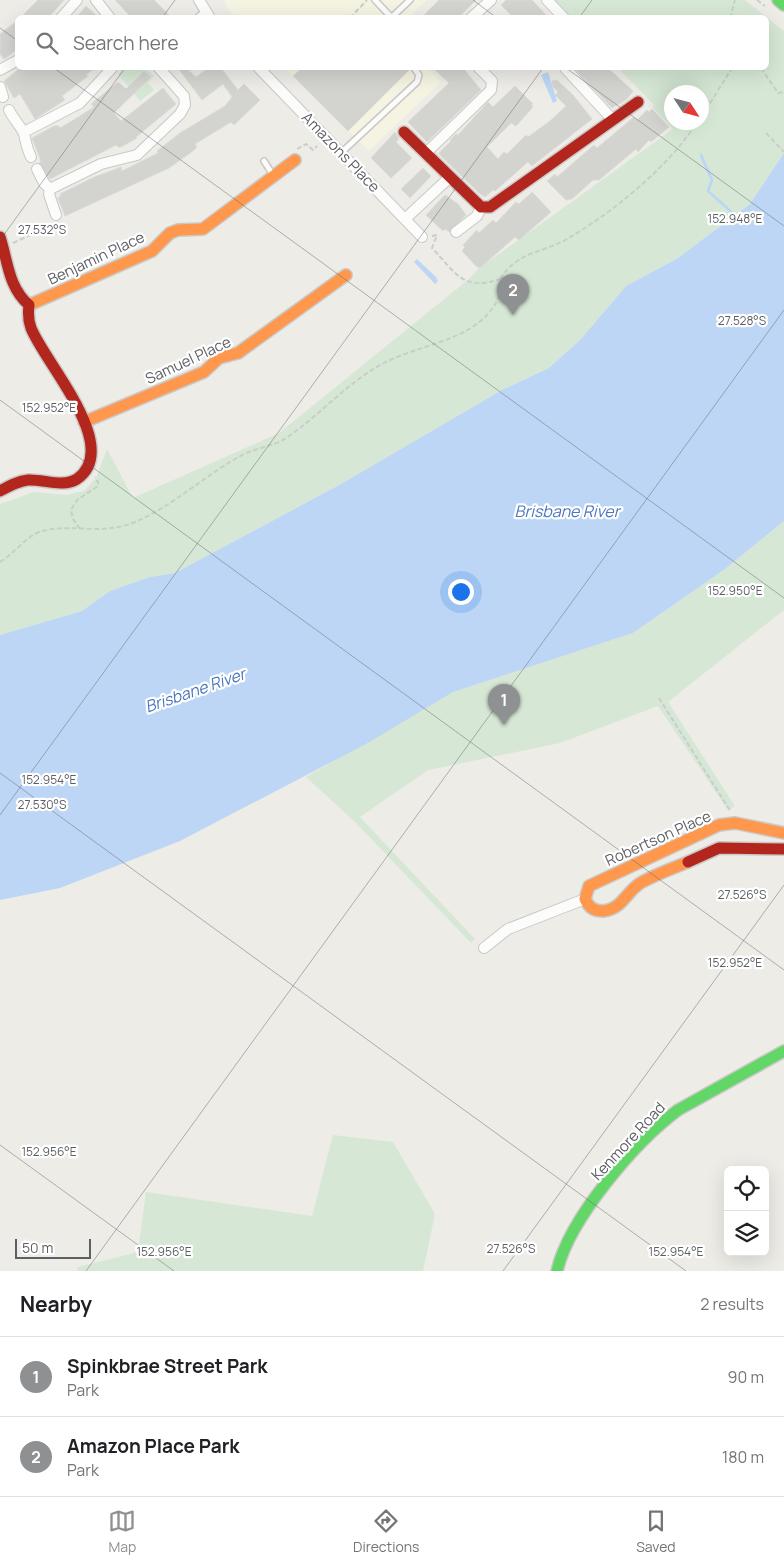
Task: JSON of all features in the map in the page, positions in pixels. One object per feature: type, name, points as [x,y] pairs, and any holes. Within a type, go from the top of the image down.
[{"type":"main road","points":[[778,0],[784,6]]},
{"type":"main road","points":[[404,132],[449,178],[481,207],[490,207],[638,102]]},
{"type":"main road","name":"Benjamin Place","points":[[29,305],[152,251],[170,233],[178,230],[203,229],[274,176],[293,157]]},
{"type":"main road","points":[[0,491],[15,483],[30,480],[66,483],[78,479],[88,470],[93,460],[93,447],[84,422],[63,380],[31,329],[28,317],[29,305],[20,298],[10,280],[2,242]]},
{"type":"main road","name":"Samuel Place","points":[[84,422],[204,372],[219,358],[238,353],[346,275]]},
{"type":"main road","name":"Robertson Place","points":[[584,898],[589,886],[719,825],[735,823],[784,833]]},
{"type":"main road","points":[[584,898],[589,907],[597,911],[611,910],[622,903],[640,884],[719,848],[784,849]]},
{"type":"main road","name":"Kenmore Road","points":[[556,1271],[557,1261],[573,1226],[663,1121],[678,1110],[784,1051]]},
{"type":"street","points":[[64,15],[77,0]]},
{"type":"street","points":[[96,0],[108,15]]},
{"type":"street","points":[[199,0],[206,15]]},
{"type":"street","points":[[474,15],[491,0]]},
{"type":"street","points":[[547,0],[561,15]]},
{"type":"street","points":[[0,70],[15,62]]},
{"type":"street","points":[[24,132],[80,103],[110,70]]},
{"type":"street","points":[[50,189],[101,164],[137,155],[180,114],[185,105],[184,96],[163,70]]},
{"type":"street","name":"Amazons Place","points":[[261,70],[422,237]]},
{"type":"street","points":[[426,153],[491,90],[492,81],[481,70]]},
{"type":"street","points":[[567,70],[613,120]]},
{"type":"street","points":[[9,110],[15,123],[24,132],[25,143],[31,157]]},
{"type":"street","points":[[37,169],[44,183],[50,189]]},
{"type":"street","points":[[405,219],[449,178]]},
{"type":"street","points":[[50,189],[49,194],[56,215]]},
{"type":"street","points":[[456,232],[477,216],[481,207]]},
{"type":"street","name":"Robertson Place","points":[[484,948],[508,929],[584,898]]},
{"type":"lane","points":[[375,0],[389,15]]},
{"type":"lane","points":[[393,15],[410,0]]},
{"type":"lane","points":[[341,153],[417,82],[419,75],[415,70]]},
{"type":"lane","points":[[264,161],[274,176]]},
{"type":"path","points":[[731,15],[735,0]]},
{"type":"path","points":[[353,15],[366,1]]},
{"type":"path","points":[[709,105],[731,70]]},
{"type":"path","points":[[762,70],[778,93],[784,92]]},
{"type":"path","points":[[422,237],[437,235],[432,248],[468,283],[478,285],[500,279],[522,256],[562,242],[583,230],[645,181],[669,159],[687,139],[692,130]]},
{"type":"path","points":[[766,133],[784,152]]},
{"type":"path","points":[[293,157],[306,144],[313,150],[317,146]]},
{"type":"path","points":[[2,242],[59,222],[56,215]]},
{"type":"path","points":[[0,562],[38,532],[80,528],[98,530],[120,527],[162,508],[245,454],[289,436],[350,386],[380,365],[399,355],[452,339],[479,323],[499,298],[503,286],[500,279]]},
{"type":"path","points":[[80,528],[72,514],[73,504],[94,489],[98,482],[88,470]]},
{"type":"path","points":[[659,698],[731,809],[735,823]]},
{"type":"shaded area","points":[[224,0],[427,0],[411,15],[234,15],[227,8]]},
{"type":"shaded area","points":[[287,70],[429,70],[441,82],[369,151]]},
{"type":"green space","points":[[552,0],[745,0],[764,15],[567,15]]},
{"type":"green space","points":[[769,19],[784,31],[784,153],[750,204],[678,258],[626,286],[581,339],[549,368],[502,390],[341,484],[175,573],[150,577],[110,591],[82,611],[0,635],[0,504],[34,492],[66,495],[84,491],[96,478],[107,449],[133,498],[279,433],[469,279],[478,269],[672,130],[709,130],[709,85],[664,85],[664,120],[652,107],[654,105],[620,70],[769,70]]},
{"type":"green space","points":[[122,70],[147,71],[154,76],[148,83],[154,90],[140,101],[118,74]]},
{"type":"green space","points":[[784,521],[784,610],[668,702],[735,806],[728,810],[658,706],[560,743],[428,770],[360,817],[475,939],[471,943],[355,822],[306,777],[453,692],[633,633],[725,569]]},
{"type":"green space","points":[[333,1135],[393,1142],[435,1214],[423,1271],[77,1271],[78,1267],[138,1252],[146,1192],[312,1216]]},
{"type":"water","points":[[548,72],[557,101],[553,103],[541,75]]},
{"type":"water","name":"Brisbane River","points":[[784,153],[784,521],[725,569],[633,633],[453,692],[366,744],[180,841],[60,888],[0,900],[0,635],[82,611],[110,591],[150,577],[175,573],[341,484],[502,390],[549,368],[581,339],[626,286],[678,258],[750,204]]},
{"type":"water","points":[[417,259],[436,277],[438,281],[435,284],[414,262]]},
{"type":"building","points":[[38,0],[64,0],[51,15],[23,15]]},
{"type":"building","points":[[115,0],[154,0],[169,15],[129,15]]},
{"type":"building","points":[[439,0],[476,0],[461,15],[424,15]]},
{"type":"building","points":[[506,0],[532,0],[546,15],[511,15],[501,5]]},
{"type":"building","points":[[86,6],[96,15],[78,15]]},
{"type":"building","points":[[15,22],[15,51],[4,59],[0,54],[0,34]]},
{"type":"building","points":[[18,70],[92,70],[86,75],[88,76],[62,96],[65,100],[35,119],[20,94],[14,98],[4,81]]},
{"type":"building","points":[[180,70],[188,70],[196,77],[205,70],[223,70],[238,90],[244,84],[260,100],[234,125],[231,122],[195,144],[197,147],[193,151],[169,168],[65,216],[58,198],[61,196],[60,194],[92,178],[121,167],[122,171],[158,153],[157,151],[180,133],[225,106],[232,97],[223,84],[202,100]]},
{"type":"building","points":[[300,70],[409,70],[348,131],[293,76]]},
{"type":"building","points":[[435,70],[465,70],[481,90],[427,142],[408,122],[449,83]]},
{"type":"building","points":[[576,70],[610,70],[633,91],[627,99],[612,108]]},
{"type":"building","points":[[144,71],[151,77],[114,113],[121,121],[163,88],[176,104],[137,138],[121,147],[116,145],[50,179],[39,163],[41,161],[32,138],[54,126],[59,126],[60,128],[94,107],[91,104],[118,82],[126,89]]},
{"type":"building","points":[[557,80],[573,95],[592,119],[532,166],[528,162],[495,191],[493,190],[485,197],[440,155],[439,153],[450,140],[456,134],[458,135],[488,102],[493,107],[515,86],[533,104],[531,105],[533,107],[516,126],[511,123],[487,147],[498,159],[504,152],[507,154],[526,135],[528,137],[550,121],[566,106],[555,95],[558,92],[552,86],[552,81]]},
{"type":"building","points":[[652,109],[664,122],[665,130],[651,142],[649,140],[638,152],[636,149],[599,180],[593,180],[572,199],[566,200],[547,181],[555,174],[557,177],[594,145],[597,148],[634,117],[637,120],[647,110],[649,112]]},
{"type":"building","points":[[395,132],[399,139],[396,142],[412,158],[391,178],[371,158]]},
{"type":"building","points":[[423,168],[431,176],[410,198],[401,189]]},
{"type":"building","points":[[532,192],[551,212],[519,240],[515,237],[480,268],[476,266],[462,251],[465,247],[463,245],[477,230],[479,233],[493,220],[496,223],[516,202],[519,204]]},
{"type":"building","points":[[445,195],[458,204],[466,215],[449,232],[445,229],[443,231],[426,215]]},
{"type":"waterway","points":[[701,155],[712,180],[708,191],[735,215]]},
{"type":"traffic: fast","points":[[778,0],[784,5]]},
{"type":"traffic: fast","points":[[557,1271],[564,1250],[589,1206],[624,1161],[643,1141],[678,1110],[784,1051]]},
{"type":"traffic: slow","points":[[29,305],[152,251],[170,233],[178,230],[203,229],[295,160]]},
{"type":"traffic: slow","points":[[84,422],[204,372],[219,358],[238,353],[346,275]]},
{"type":"traffic: slow","points":[[688,862],[642,882],[610,910],[600,911],[594,909],[585,899],[589,886],[719,825],[735,823],[784,833]]},
{"type":"traffic: jam","points":[[404,132],[481,207],[490,207],[638,102]]},
{"type":"traffic: jam","points":[[0,237],[13,282],[22,298],[29,305],[28,316],[31,328],[76,404],[86,426],[91,447],[89,465],[77,479],[71,482],[24,481],[0,491]]},
{"type":"traffic: jam","points":[[688,862],[719,848],[784,849]]},
{"type":"place","name":"Amazon Place Park","points":[[513,315]]},
{"type":"place","name":"Spinkbrae Street Park","points":[[504,725]]}]
